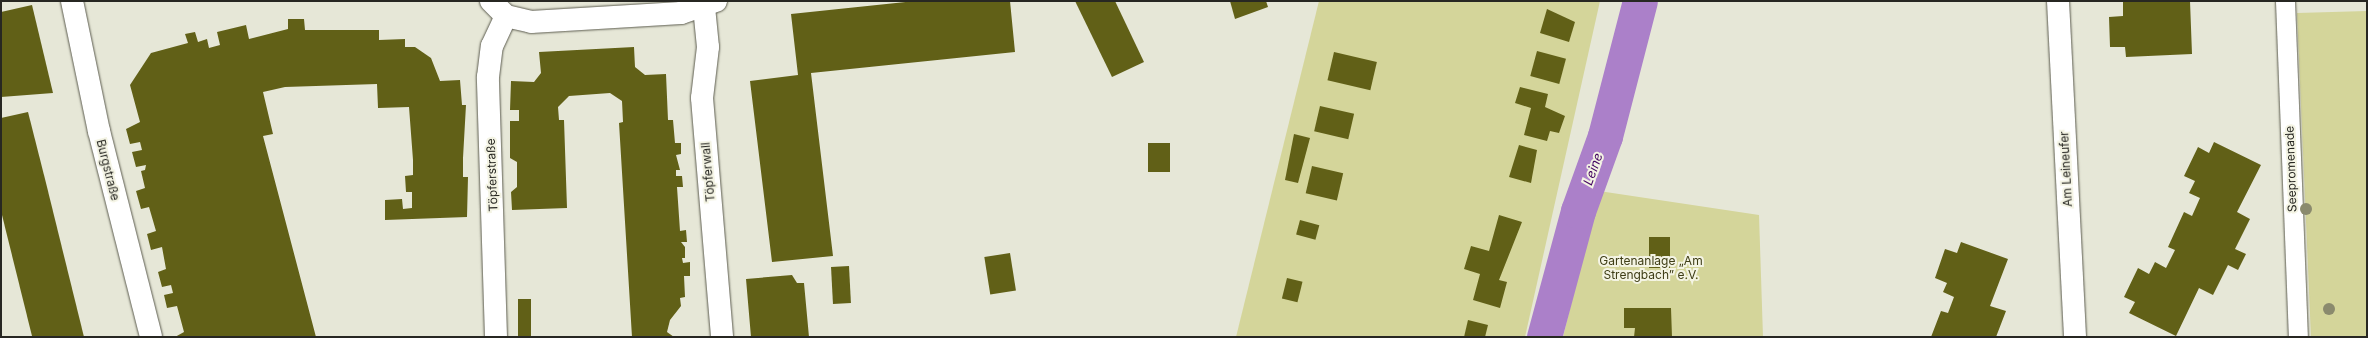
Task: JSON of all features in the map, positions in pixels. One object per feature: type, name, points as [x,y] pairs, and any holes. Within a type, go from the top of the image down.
[{"type":"street","name":"Burgstraße","points":[[72,1],[99,131],[151,337]]},
{"type":"street","name":"Am Leineufer","points":[[2058,1],[2074,337]]},
{"type":"street","points":[[499,8],[531,22],[681,13],[710,4]]},
{"type":"street","name":"Töpferwall","points":[[710,4],[708,47],[702,98],[722,337]]},
{"type":"street","name":"Töpferstraße","points":[[496,337],[488,77],[499,8]]},
{"type":"lane","name":"Seepromenade","points":[[2286,1],[2298,337]]},
{"type":"green space","points":[[1319,1],[1600,1],[1525,337],[1236,337]]},
{"type":"green space","points":[[2367,11],[2367,337],[2311,337],[2297,13]]},
{"type":"green space","name":"Gartenanlage „Am Strengbach” e.V.","points":[[1599,191],[1759,215],[1763,337],[1563,337]]},
{"type":"building","points":[[915,1],[1010,1],[1015,52],[811,73],[833,256],[772,262],[750,81],[798,75],[791,14]]},
{"type":"building","points":[[1075,1],[1115,1],[1144,62],[1112,77]]},
{"type":"building","points":[[1230,1],[1266,1],[1268,7],[1235,19]]},
{"type":"building","points":[[2123,1],[2190,1],[2192,54],[2126,57],[2125,47],[2110,47],[2109,17],[2123,16]]},
{"type":"building","points":[[32,5],[53,93],[1,97],[1,12]]},
{"type":"building","points":[[1547,9],[1575,22],[1569,42],[1540,33]]},
{"type":"building","points":[[288,19],[304,19],[305,30],[379,30],[379,40],[405,39],[405,47],[415,47],[431,58],[440,81],[460,80],[462,105],[466,105],[463,177],[468,177],[467,217],[385,220],[385,200],[402,199],[403,209],[412,208],[412,192],[406,192],[405,176],[413,175],[413,160],[409,107],[378,108],[377,84],[285,87],[263,92],[273,134],[263,136],[316,337],[175,337],[184,332],[177,306],[167,308],[164,295],[173,293],[171,285],[162,287],[158,272],[166,269],[162,247],[151,250],[147,234],[156,231],[149,207],[141,209],[136,191],[145,188],[141,171],[145,170],[146,165],[136,167],[132,152],[142,150],[140,142],[130,144],[126,129],[140,122],[130,85],[151,53],[188,43],[185,34],[195,32],[198,42],[207,39],[209,48],[220,45],[217,32],[246,25],[249,39],[288,29]]},
{"type":"building","points":[[634,47],[635,67],[645,75],[666,74],[668,120],[673,120],[675,143],[681,143],[681,154],[676,155],[680,170],[676,170],[676,176],[682,176],[683,187],[677,187],[680,231],[686,230],[687,242],[681,242],[685,247],[685,258],[682,258],[683,263],[690,262],[690,276],[684,276],[685,297],[680,298],[681,306],[670,320],[667,332],[674,337],[632,337],[619,123],[623,122],[622,101],[610,93],[569,96],[558,107],[559,120],[564,120],[567,208],[512,210],[511,192],[517,187],[517,162],[510,158],[510,121],[519,121],[519,110],[510,110],[511,81],[534,82],[541,73],[539,52]]},
{"type":"building","points":[[1537,51],[1566,59],[1559,84],[1530,76]]},
{"type":"building","points":[[1334,52],[1377,62],[1370,90],[1327,80]]},
{"type":"building","points":[[1520,87],[1548,94],[1545,107],[1565,116],[1559,133],[1550,131],[1547,141],[1524,135],[1531,108],[1515,103]]},
{"type":"building","points":[[1320,106],[1354,114],[1348,139],[1314,131]]},
{"type":"building","points":[[28,112],[84,337],[32,336],[1,211],[1,118]]},
{"type":"building","points":[[1294,134],[1310,138],[1298,183],[1285,180]]},
{"type":"building","points":[[2214,142],[2261,165],[2237,212],[2250,219],[2235,249],[2246,254],[2238,270],[2228,265],[2213,295],[2199,288],[2176,336],[2129,313],[2135,302],[2124,297],[2138,268],[2149,274],[2155,262],[2166,268],[2175,250],[2168,247],[2184,212],[2192,216],[2200,198],[2189,193],[2195,181],[2184,176],[2198,147],[2209,153]]},
{"type":"building","points":[[1148,143],[1170,143],[1170,172],[1148,172]]},
{"type":"building","points":[[1519,145],[1537,150],[1531,183],[1509,177]]},
{"type":"building","points":[[1312,166],[1343,173],[1337,200],[1306,193]]},
{"type":"building","points":[[1499,215],[1522,222],[1499,280],[1507,282],[1500,308],[1473,300],[1480,274],[1464,269],[1471,246],[1489,251]]},
{"type":"building","points":[[1300,220],[1319,225],[1315,240],[1296,234]]},
{"type":"building","points":[[1649,237],[1670,237],[1670,268],[1649,268]]},
{"type":"building","points":[[1961,242],[2008,259],[1990,306],[2006,311],[1996,337],[1931,337],[1941,311],[1948,313],[1954,297],[1943,292],[1947,283],[1935,278],[1945,249],[1957,253]]},
{"type":"building","points":[[1010,253],[1016,291],[990,295],[984,257]]},
{"type":"building","points":[[849,266],[851,303],[833,304],[831,267]]},
{"type":"building","points":[[792,275],[797,283],[804,283],[809,337],[751,337],[746,279]]},
{"type":"building","points":[[1287,278],[1303,282],[1297,302],[1282,298]]},
{"type":"building","points":[[518,299],[531,299],[531,337],[518,337]]},
{"type":"building","points":[[1624,308],[1671,308],[1672,337],[1634,337],[1635,328],[1624,328]]},
{"type":"building","points":[[1468,320],[1488,325],[1485,337],[1464,337]]},
{"type":"waterway","name":"Leine","points":[[1544,337],[1578,211],[1605,136],[1640,1]]}]
